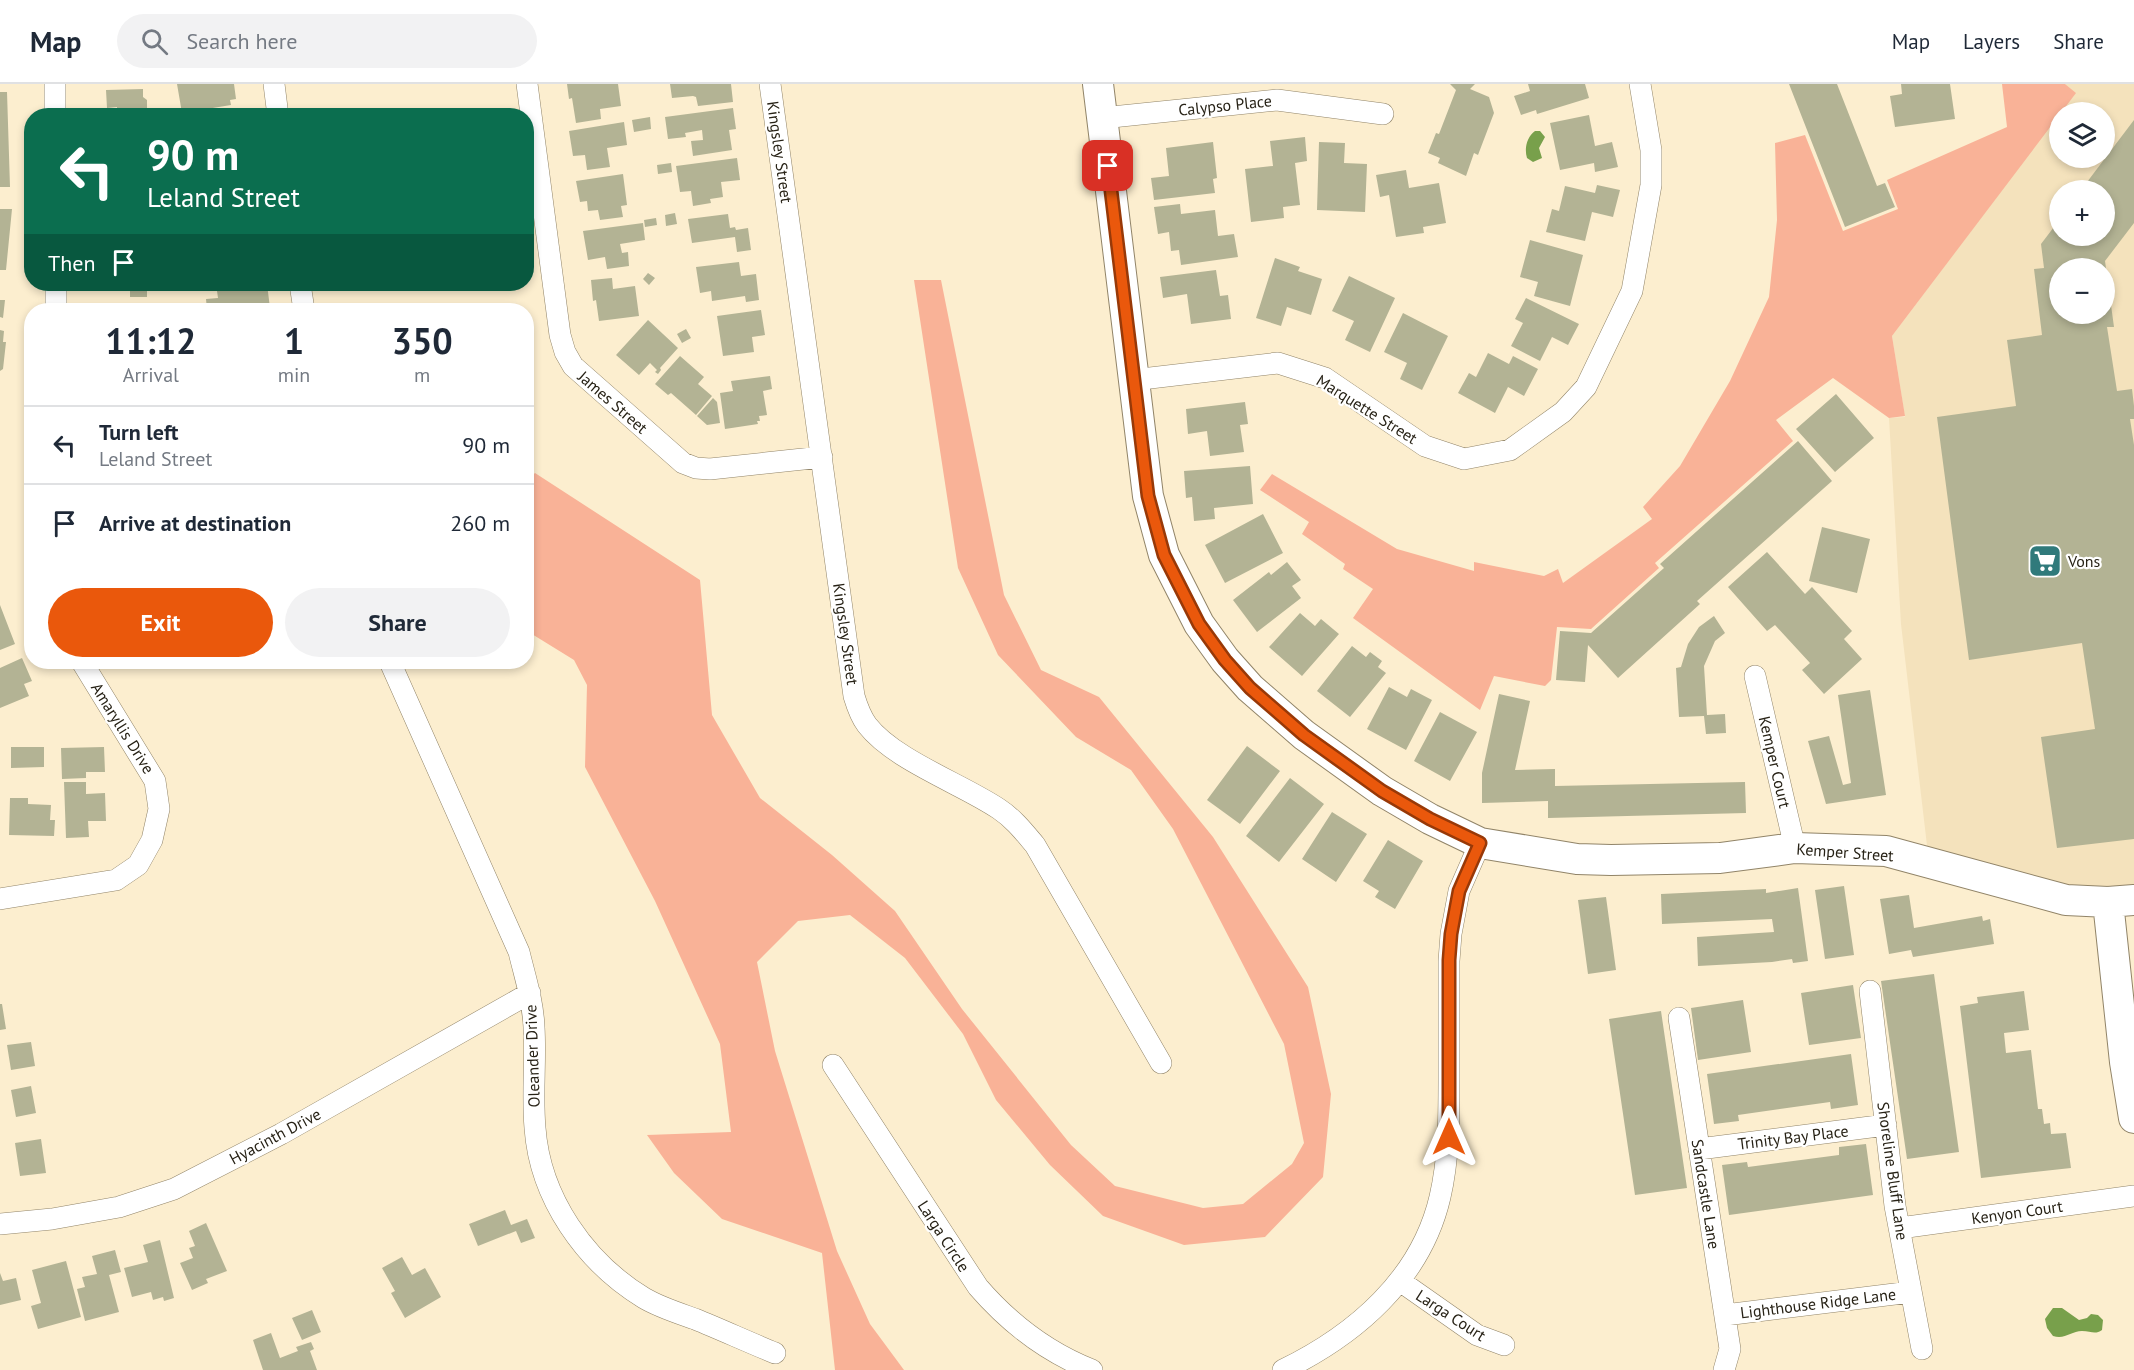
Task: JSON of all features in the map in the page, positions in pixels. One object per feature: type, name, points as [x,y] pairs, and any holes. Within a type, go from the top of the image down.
[{"type":"street","points":[[55,84],[55,108]]},
{"type":"street","points":[[274,84],[277,108]]},
{"type":"street","name":"James Street","points":[[527,84],[530,108]]},
{"type":"street","name":"Kingsley Street","points":[[770,84],[854,696],[859,711],[867,725],[901,754],[1000,810],[1019,825],[1035,845],[1161,1063]]},
{"type":"street","name":"Kemper Street","points":[[1098,84],[1148,496],[1164,555],[1199,624],[1225,660],[1276,713],[1382,791],[1430,819],[1480,843],[1577,859],[1720,858],[1796,848],[1886,851],[2066,900],[2121,901]]},
{"type":"street","name":"Marquette Street","points":[[1133,380],[1278,363],[1325,378],[1425,446],[1464,459],[1510,450],[1563,412],[1586,387],[1632,291],[1651,185],[1651,150],[1640,84]]},
{"type":"street","name":"Calypso Place","points":[[1102,118],[1277,100],[1383,114]]},
{"type":"street","name":"James Street","points":[[534,137],[560,335],[565,352],[573,366],[683,463],[696,468],[746,466],[822,457]]},
{"type":"street","name":"Amaryllis Drive","points":[[0,899],[116,880],[138,865],[152,840],[159,809],[155,781],[85,669]]},
{"type":"street","name":"Oleander Drive","points":[[393,669],[519,952],[530,993],[534,1025],[537,1152],[555,1202],[570,1230],[612,1275],[646,1300],[775,1353]]},
{"type":"street","name":"Kemper Court","points":[[1755,676],[1796,848]]},
{"type":"street","points":[[1283,1370],[1347,1333],[1371,1312],[1400,1281],[1428,1231],[1440,1197],[1449,1137],[1451,934],[1459,891],[1480,843]]},
{"type":"street","points":[[2121,901],[2126,1062],[2134,1118]]},
{"type":"street","name":"Shoreline Bluff Lane","points":[[1870,991],[1899,1228],[1922,1349]]},
{"type":"street","name":"Hyacinth Drive","points":[[0,1224],[52,1219],[119,1207],[174,1189],[281,1134],[530,993]]},
{"type":"street","name":"Sandcastle Lane","points":[[1679,1018],[1730,1349],[1724,1370]]},
{"type":"street","name":"Larga Circle","points":[[833,1065],[978,1287],[1003,1314],[1035,1341],[1056,1354],[1092,1370]]},
{"type":"street","name":"Trinity Bay Place","points":[[1699,1149],[1886,1125]]},
{"type":"street","name":"Kenyon Court","points":[[1899,1228],[2134,1196]]},
{"type":"street","name":"Larga Court","points":[[1400,1281],[1477,1335],[1504,1345]]},
{"type":"street","name":"Lighthouse Ridge Lane","points":[[1725,1315],[1911,1292]]},
{"type":"shaded area","points":[[2002,84],[2065,84],[2076,93],[2069,102],[2049,102],[2049,129],[1892,336],[1905,416],[1889,418],[1833,378],[1776,420],[1793,441],[1655,563],[1659,568],[1591,629],[1557,627],[1551,680],[1545,686],[1494,676],[1480,710],[1353,618],[1373,589],[1343,569],[1345,564],[1302,534],[1309,522],[1260,490],[1272,474],[1397,549],[1474,571],[1474,562],[1544,576],[1558,569],[1563,583],[1652,519],[1643,507],[1680,466],[1730,381],[1769,297],[1777,220],[1775,143],[1805,135],[1843,231],[1898,209],[1887,180],[2007,127]]},
{"type":"shaded area","points":[[2065,84],[2134,84],[2134,888],[2068,896],[1928,854],[1901,624],[1889,418],[1905,417],[1892,336],[2049,127],[2049,168],[2115,168],[2115,102],[2068,102],[2075,93]]},
{"type":"shaded area","points":[[1535,131],[1540,131],[1545,137],[1539,148],[1542,158],[1533,162],[1527,158],[1526,150],[1528,140]]},
{"type":"shaded area","points":[[914,280],[941,280],[1004,595],[1041,670],[1099,697],[1213,837],[1308,987],[1331,1094],[1323,1177],[1265,1237],[1184,1245],[1103,1216],[1050,1165],[996,1100],[963,1034],[905,958],[850,915],[798,921],[757,962],[775,1051],[837,1251],[870,1324],[904,1370],[835,1370],[822,1253],[722,1219],[674,1173],[647,1135],[731,1132],[720,1044],[655,901],[585,767],[587,685],[574,660],[534,635],[534,474],[700,580],[712,715],[760,798],[832,855],[895,911],[962,1009],[1071,1145],[1115,1186],[1203,1208],[1243,1204],[1292,1164],[1304,1143],[1284,1044],[1173,829],[1131,770],[1076,737],[998,655],[958,568]]},
{"type":"shaded area","points":[[2053,1308],[2062,1308],[2079,1320],[2091,1314],[2098,1315],[2103,1320],[2102,1330],[2095,1333],[2078,1331],[2061,1337],[2053,1336],[2047,1328],[2045,1319]]},
{"type":"building","points":[[177,84],[234,84],[236,99],[230,100],[231,105],[213,108],[181,108]]},
{"type":"building","points":[[567,84],[618,84],[621,106],[600,109],[601,119],[576,123]]},
{"type":"building","points":[[670,84],[731,84],[733,102],[698,106],[696,97],[693,96],[672,98]]},
{"type":"building","points":[[1450,84],[1475,84],[1470,89],[1489,97],[1494,113],[1478,155],[1474,153],[1466,176],[1438,163],[1440,158],[1428,153],[1436,133],[1439,134],[1456,90]]},
{"type":"building","points":[[1528,84],[1585,84],[1589,98],[1537,114],[1536,110],[1521,115],[1514,96],[1530,91]]},
{"type":"building","points":[[1789,84],[1837,84],[1877,186],[1885,183],[1895,207],[1845,227]]},
{"type":"building","points":[[1901,84],[1950,84],[1955,119],[1895,127],[1890,96],[1902,94]]},
{"type":"building","points":[[143,89],[147,108],[107,108],[106,90]]},
{"type":"building","points":[[0,92],[7,92],[10,187],[0,187]]},
{"type":"building","points":[[733,108],[736,129],[729,130],[732,150],[693,156],[691,141],[703,140],[702,130],[685,133],[686,137],[668,139],[665,117]]},
{"type":"building","points":[[1589,115],[1595,146],[1612,142],[1618,167],[1595,172],[1594,163],[1560,170],[1550,123]]},
{"type":"building","points":[[650,117],[651,129],[634,132],[632,120]]},
{"type":"building","name":"Vons","points":[[2134,120],[2134,223],[2107,258],[2049,258],[2049,324],[2114,324],[2114,327],[2107,327],[2117,391],[2132,389],[2134,419],[2130,419],[2134,445],[2134,839],[2057,848],[2041,737],[2095,729],[2082,643],[1969,660],[1937,417],[2016,406],[2007,340],[2042,335],[2034,269],[2044,268],[2041,244],[2049,233],[2049,246],[2115,246],[2115,180],[2089,180],[2098,168],[2115,168],[2115,145]]},
{"type":"building","points":[[624,122],[627,145],[607,148],[610,167],[587,170],[585,155],[573,156],[569,131]]},
{"type":"building","points":[[1305,137],[1307,161],[1295,163],[1300,205],[1283,207],[1284,218],[1251,222],[1245,169],[1273,166],[1270,141]]},
{"type":"building","points":[[1213,142],[1217,178],[1213,179],[1215,193],[1154,200],[1151,178],[1169,176],[1166,148]]},
{"type":"building","points":[[1319,142],[1345,143],[1344,163],[1367,164],[1365,212],[1317,210]]},
{"type":"building","points":[[737,158],[740,180],[721,182],[723,197],[710,199],[711,203],[693,206],[691,191],[680,192],[676,166]]},
{"type":"building","points":[[671,163],[672,172],[658,174],[657,165]]},
{"type":"building","points":[[1406,170],[1409,188],[1439,183],[1446,223],[1423,227],[1424,233],[1396,237],[1389,195],[1380,197],[1376,175]]},
{"type":"building","points":[[623,174],[627,205],[621,206],[623,217],[600,220],[598,210],[588,211],[587,201],[580,202],[576,181]]},
{"type":"building","points":[[1597,185],[1620,190],[1613,217],[1592,212],[1585,241],[1546,232],[1552,209],[1559,211],[1565,186],[1595,193]]},
{"type":"building","points":[[1180,204],[1181,214],[1215,210],[1218,236],[1234,234],[1238,257],[1181,265],[1179,250],[1171,251],[1169,232],[1158,234],[1154,207]]},
{"type":"building","points":[[0,209],[12,209],[6,270],[0,270]]},
{"type":"building","points":[[675,213],[677,224],[666,226],[665,215]]},
{"type":"building","points":[[728,214],[730,228],[735,227],[736,230],[748,228],[751,250],[737,252],[735,237],[692,243],[688,219]]},
{"type":"building","points":[[656,218],[657,225],[645,227],[644,220]]},
{"type":"building","points":[[643,223],[645,240],[620,244],[622,253],[628,252],[629,266],[607,269],[605,257],[588,260],[583,231]]},
{"type":"building","points":[[1530,240],[1583,255],[1570,306],[1534,296],[1538,282],[1520,277]]},
{"type":"building","points":[[1275,258],[1300,267],[1298,271],[1322,279],[1311,315],[1287,307],[1281,326],[1256,318]]},
{"type":"building","points":[[739,262],[741,276],[756,274],[759,300],[746,302],[745,296],[712,301],[711,291],[700,293],[696,267]]},
{"type":"building","points":[[1216,270],[1220,296],[1228,295],[1231,319],[1191,324],[1187,294],[1163,298],[1160,277]]},
{"type":"building","points":[[648,273],[655,278],[649,285],[643,279]]},
{"type":"building","points":[[1349,276],[1395,298],[1370,352],[1345,340],[1354,321],[1332,311]]},
{"type":"building","points":[[612,278],[613,289],[635,286],[639,316],[599,321],[596,300],[593,301],[591,280]]},
{"type":"building","points":[[130,291],[147,291],[147,297],[130,297]]},
{"type":"building","points":[[217,291],[268,291],[269,303],[206,303],[206,299],[218,298]]},
{"type":"building","points":[[1526,298],[1579,324],[1568,345],[1552,337],[1540,361],[1511,346],[1523,323],[1515,319]]},
{"type":"building","points":[[0,300],[5,300],[3,318],[0,317]]},
{"type":"building","points":[[761,310],[765,335],[752,337],[754,352],[723,356],[717,316]]},
{"type":"building","points":[[1403,313],[1448,336],[1422,390],[1400,379],[1407,363],[1384,352]]},
{"type":"building","points":[[648,320],[678,348],[660,368],[658,374],[650,363],[639,375],[616,355]]},
{"type":"building","points":[[686,329],[691,338],[682,343],[677,334]]},
{"type":"building","points":[[0,330],[4,331],[3,342],[6,342],[3,369],[0,371]]},
{"type":"building","points":[[1488,353],[1509,364],[1513,356],[1538,369],[1524,396],[1508,387],[1495,413],[1458,393],[1469,373],[1476,377]]},
{"type":"building","points":[[680,356],[704,377],[698,384],[712,396],[696,415],[671,393],[668,395],[655,384]]},
{"type":"building","points":[[770,376],[772,389],[763,391],[767,415],[759,416],[758,424],[725,429],[720,393],[733,391],[731,381]]},
{"type":"building","points":[[1836,394],[1874,438],[1835,472],[1796,429]]},
{"type":"building","points":[[713,398],[717,402],[720,423],[707,425],[697,416]]},
{"type":"building","points":[[1245,402],[1248,424],[1240,425],[1244,452],[1210,456],[1207,431],[1188,434],[1186,409]]},
{"type":"building","points":[[1798,441],[1832,481],[1697,601],[1700,604],[1618,678],[1588,645],[1585,682],[1556,680],[1560,631],[1591,633],[1664,568],[1660,564]]},
{"type":"building","points":[[1250,466],[1253,504],[1214,508],[1215,519],[1194,521],[1192,497],[1186,498],[1184,471]]},
{"type":"building","points":[[1263,514],[1283,553],[1225,583],[1205,545]]},
{"type":"building","points":[[1822,527],[1870,539],[1857,593],[1809,581]]},
{"type":"building","points":[[1767,552],[1805,594],[1812,587],[1852,631],[1844,639],[1862,659],[1824,694],[1802,670],[1810,663],[1775,625],[1767,631],[1728,587]]},
{"type":"building","points":[[1287,562],[1301,580],[1292,586],[1301,598],[1257,632],[1233,600],[1269,572],[1271,575]]},
{"type":"building","points":[[0,605],[15,644],[0,650]]},
{"type":"building","points":[[1300,613],[1315,626],[1321,619],[1339,634],[1302,676],[1269,647]]},
{"type":"building","points":[[1714,616],[1725,633],[1715,641],[1704,666],[1707,715],[1725,714],[1726,733],[1706,734],[1704,716],[1679,717],[1676,668],[1681,667],[1688,644],[1699,627]]},
{"type":"building","points":[[1352,646],[1366,657],[1370,652],[1382,661],[1378,667],[1386,673],[1350,717],[1317,691]]},
{"type":"building","points":[[22,658],[24,669],[27,669],[32,681],[24,684],[29,696],[0,708],[0,668]]},
{"type":"building","points":[[1389,687],[1407,697],[1411,689],[1432,700],[1406,750],[1367,729]]},
{"type":"building","points":[[1870,690],[1886,795],[1826,804],[1808,741],[1829,736],[1843,785],[1851,783],[1838,695]]},
{"type":"building","points":[[1499,694],[1530,701],[1515,770],[1555,769],[1555,786],[1745,782],[1746,813],[1548,818],[1548,801],[1482,803],[1482,773]]},
{"type":"building","points":[[1440,712],[1477,732],[1450,781],[1414,761]]},
{"type":"building","points":[[1247,746],[1280,771],[1240,824],[1207,800]]},
{"type":"building","points":[[11,747],[44,747],[44,767],[11,768]]},
{"type":"building","points":[[104,747],[105,772],[86,772],[86,778],[62,779],[61,748]]},
{"type":"building","points":[[1290,778],[1324,804],[1279,862],[1246,836]]},
{"type":"building","points":[[64,782],[86,782],[86,794],[105,793],[106,821],[88,821],[89,837],[66,838]]},
{"type":"building","points":[[10,798],[28,798],[28,804],[51,805],[50,820],[55,820],[54,836],[9,835]]},
{"type":"building","points":[[1332,812],[1367,834],[1336,882],[1302,859]]},
{"type":"building","points":[[1388,840],[1423,861],[1395,909],[1375,897],[1379,891],[1363,881]]},
{"type":"building","points":[[1844,886],[1854,955],[1825,959],[1815,890]]},
{"type":"building","points":[[1798,888],[1808,961],[1793,963],[1792,959],[1698,966],[1697,937],[1774,932],[1772,919],[1662,924],[1661,894],[1766,889],[1766,893]]},
{"type":"building","points":[[1909,895],[1914,928],[1982,916],[1983,921],[1990,919],[1994,944],[1913,957],[1911,950],[1889,954],[1880,899]]},
{"type":"building","points":[[1606,897],[1616,970],[1588,974],[1578,900]]},
{"type":"building","points":[[1934,974],[1959,1152],[1907,1159],[1881,981]]},
{"type":"building","points":[[1853,985],[1861,1038],[1809,1045],[1801,993]]},
{"type":"building","points":[[2024,991],[2029,1030],[2004,1033],[2006,1053],[2031,1050],[2038,1109],[2042,1109],[2044,1124],[2050,1123],[2051,1134],[2066,1133],[2071,1168],[1981,1178],[1960,1006],[1978,1003],[1977,997]]},
{"type":"building","points":[[1743,1000],[1751,1052],[1698,1060],[1691,1008]]},
{"type":"building","points":[[0,1004],[2,1004],[6,1029],[0,1030]]},
{"type":"building","points":[[1661,1011],[1687,1188],[1635,1195],[1609,1019]]},
{"type":"building","points":[[31,1042],[35,1066],[11,1070],[7,1045]]},
{"type":"building","points":[[1851,1054],[1858,1105],[1831,1109],[1830,1102],[1738,1115],[1739,1121],[1714,1124],[1707,1074]]},
{"type":"building","points":[[31,1086],[36,1113],[16,1117],[11,1090]]},
{"type":"building","points":[[41,1139],[46,1173],[20,1176],[15,1143]]},
{"type":"building","points":[[1866,1144],[1873,1195],[1729,1215],[1722,1165],[1747,1162],[1748,1167],[1839,1155],[1839,1147]]},
{"type":"building","points":[[505,1210],[511,1225],[527,1219],[535,1238],[521,1243],[516,1231],[478,1246],[469,1224]]},
{"type":"building","points":[[206,1223],[227,1271],[206,1279],[208,1283],[192,1290],[180,1263],[193,1258],[189,1248],[195,1246],[189,1231]]},
{"type":"building","points":[[160,1240],[174,1298],[164,1301],[163,1297],[153,1300],[151,1292],[132,1297],[124,1268],[148,1262],[143,1245]]},
{"type":"building","points":[[115,1250],[121,1272],[109,1275],[119,1312],[85,1321],[77,1289],[85,1287],[82,1277],[97,1274],[92,1256]]},
{"type":"building","points":[[402,1257],[412,1275],[425,1268],[441,1297],[405,1318],[391,1293],[395,1291],[382,1268]]},
{"type":"building","points":[[66,1261],[81,1317],[38,1329],[31,1306],[41,1303],[32,1270]]},
{"type":"building","points":[[0,1273],[3,1281],[16,1278],[21,1300],[0,1305]]},
{"type":"building","points":[[312,1310],[321,1332],[302,1340],[292,1318]]},
{"type":"building","points":[[271,1333],[280,1358],[298,1351],[296,1347],[311,1342],[314,1349],[310,1351],[317,1370],[263,1370],[253,1340]]},
{"type":"place","name":"Vons","points":[[2045,561]]},
{"type":"route","points":[[1108,166],[1148,496],[1164,555],[1199,624],[1225,660],[1250,688],[1304,735],[1382,791],[1430,819],[1480,843],[1459,891],[1451,934],[1449,1137]]}]
